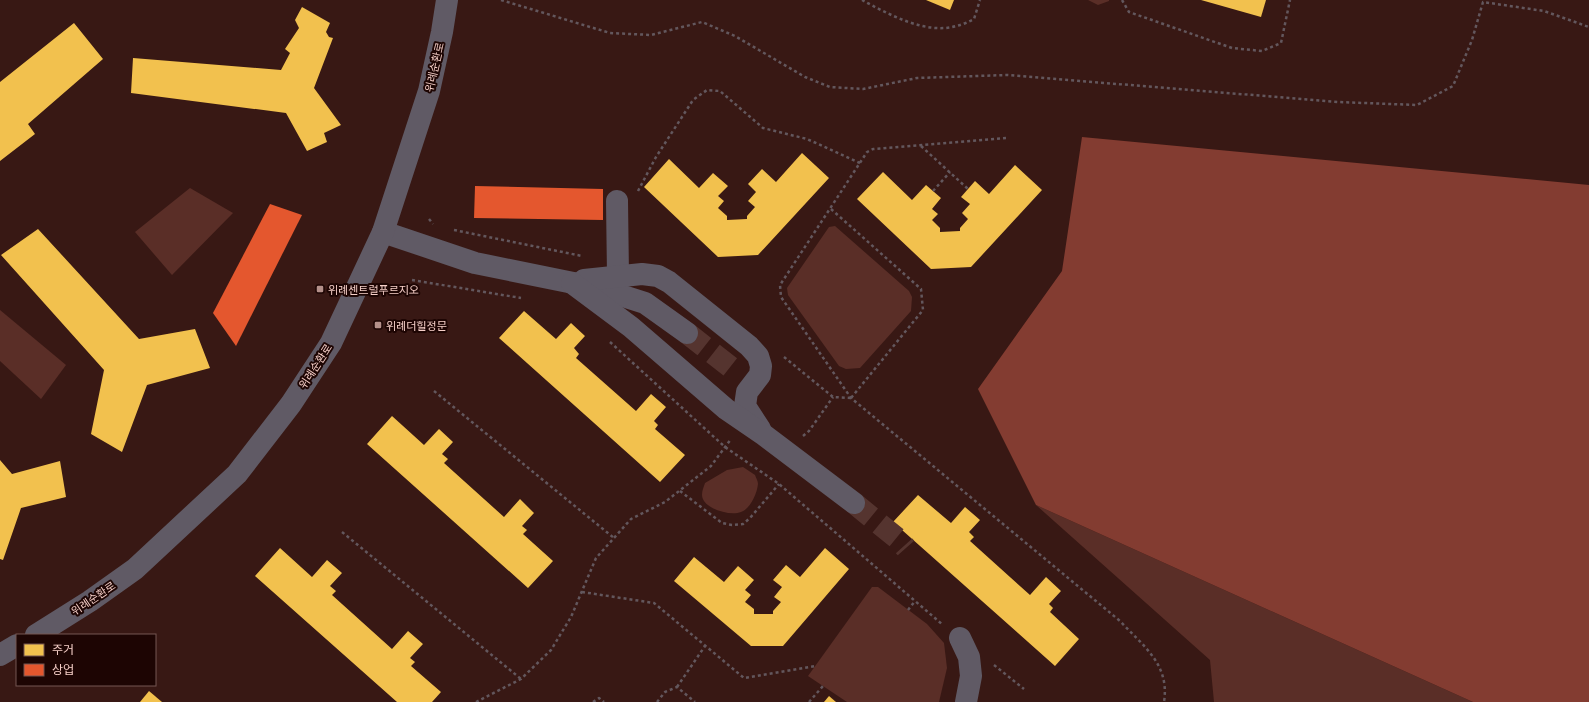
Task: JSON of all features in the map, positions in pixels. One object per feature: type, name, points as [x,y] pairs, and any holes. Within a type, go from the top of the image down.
[{"type":"street","name":"위례순환로","points":[[38,634],[90,601],[136,569],[236,474],[290,404],[331,343],[383,232],[430,90],[447,0]]},
{"type":"street","points":[[618,276],[627,197]]},
{"type":"street","points":[[383,232],[475,263],[598,288],[645,303],[686,333]]},
{"type":"street","points":[[570,282],[642,274],[658,276],[669,282],[749,346],[758,356],[761,366],[760,375],[748,392],[745,406],[764,435]]},
{"type":"street","points":[[570,282],[631,328],[726,409],[764,435],[854,503]]},
{"type":"street","points":[[960,638],[969,657],[971,676],[966,702]]},
{"type":"street","points":[[0,655],[16,646]]},
{"type":"path","points":[[501,0],[610,33],[651,35],[702,22],[734,36],[805,78],[830,87],[863,89],[917,78],[1007,75],[1338,102],[1417,105],[1453,86],[1472,40],[1483,2],[1544,11],[1589,27]]},
{"type":"path","points":[[862,0],[909,22],[936,28],[956,27],[974,19],[980,0]]},
{"type":"path","points":[[1122,0],[1129,12],[1232,48],[1262,50],[1281,43],[1290,0]]},
{"type":"path","points":[[627,197],[656,157],[693,100],[707,90],[720,91],[763,128],[808,139],[860,163]]},
{"type":"path","points":[[1006,138],[874,149],[868,152],[780,285],[781,297],[851,398],[1120,622],[1156,660],[1163,676],[1164,702]]},
{"type":"path","points":[[920,145],[968,189]]},
{"type":"path","points":[[932,191],[950,172]]},
{"type":"path","points":[[830,209],[921,289],[923,310],[851,398]]},
{"type":"path","points":[[430,218],[434,226]]},
{"type":"path","points":[[448,228],[588,257]]},
{"type":"path","points":[[412,280],[523,298]]},
{"type":"path","points":[[605,338],[725,447],[779,484],[960,638]]},
{"type":"path","points":[[434,391],[614,538]]},
{"type":"path","points":[[797,438],[802,437],[809,431],[833,397]]},
{"type":"path","points":[[476,702],[521,678],[551,650],[571,618],[596,558],[631,519],[665,502],[711,466],[744,421]]},
{"type":"path","points":[[680,491],[722,523],[732,525],[743,524],[750,518],[779,484]]},
{"type":"path","points":[[342,532],[521,678]]},
{"type":"path","points":[[582,592],[654,603],[744,678],[816,666]]},
{"type":"path","points":[[908,610],[915,601]]},
{"type":"path","points":[[657,702],[665,692],[677,687],[705,646]]},
{"type":"path","points":[[989,661],[1024,689]]},
{"type":"path","points":[[809,702],[823,686]]},
{"type":"path","points":[[677,687],[695,702]]},
{"type":"path","points":[[593,702],[599,698],[604,702]]},
{"type":"shaded area","points":[[1088,0],[1109,0],[1109,1],[1098,5]]},
{"type":"shaded area","points":[[1082,137],[1589,185],[1589,702],[1473,702],[1036,505],[978,389],[1062,271]]},
{"type":"shaded area","points":[[190,188],[233,213],[172,275],[135,232]]},
{"type":"shaded area","points":[[835,226],[909,291],[912,297],[911,311],[860,368],[846,369],[839,366],[788,295],[787,288],[829,227]]},
{"type":"shaded area","points":[[0,310],[66,365],[41,399],[0,361]]},
{"type":"shaded area","points":[[743,467],[755,475],[758,483],[755,496],[747,508],[737,513],[726,513],[711,507],[704,501],[702,492],[705,483],[727,470]]},
{"type":"shaded area","points":[[1036,505],[1473,702],[1214,702],[1210,660]]},
{"type":"shaded area","points":[[872,587],[878,587],[927,624],[944,643],[947,668],[939,702],[847,702],[808,676]]},
{"type":"building: 주거","points":[[926,0],[954,0],[950,10]]},
{"type":"building: 주거","points":[[1201,0],[1266,0],[1261,17]]},
{"type":"building: 주거","points":[[302,7],[330,23],[326,32],[329,37],[333,38],[314,88],[341,125],[324,133],[327,142],[307,151],[286,113],[131,93],[133,58],[281,70],[290,53],[285,49],[299,28],[295,20]]},
{"type":"building: 주거","points":[[74,23],[103,59],[28,124],[35,134],[0,161],[0,82]]},
{"type":"building: 주거","points":[[802,153],[829,178],[758,255],[718,257],[644,187],[669,159],[699,188],[713,173],[728,186],[718,196],[724,201],[718,208],[727,216],[727,220],[747,219],[747,216],[755,207],[748,201],[756,192],[748,184],[762,169],[776,182]]},
{"type":"building: 주거","points":[[1015,165],[1042,190],[971,267],[931,269],[857,199],[883,172],[912,200],[926,185],[941,198],[932,209],[938,214],[932,220],[940,228],[940,232],[960,231],[960,228],[968,219],[962,213],[970,204],[961,197],[975,181],[989,194]]},
{"type":"building: 주거","points":[[38,229],[139,339],[195,329],[210,368],[147,385],[122,452],[91,434],[104,370],[1,255]]},
{"type":"building: 주거","points":[[524,311],[556,339],[571,323],[585,336],[574,348],[579,354],[576,358],[636,411],[651,394],[666,407],[654,421],[658,425],[655,429],[685,455],[660,482],[499,338]]},
{"type":"building: 주거","points":[[392,416],[424,445],[439,429],[453,442],[442,454],[448,459],[444,463],[504,517],[520,499],[534,513],[522,526],[527,530],[523,534],[553,561],[528,588],[367,444]]},
{"type":"building: 주거","points":[[0,460],[12,474],[60,461],[66,497],[21,508],[3,560],[0,559]]},
{"type":"building: 주거","points":[[918,495],[951,523],[965,507],[980,520],[969,532],[974,537],[970,541],[1030,595],[1046,577],[1061,591],[1049,604],[1053,608],[1050,612],[1079,639],[1055,666],[893,522]]},
{"type":"building: 주거","points":[[280,548],[312,577],[327,560],[342,573],[330,586],[336,591],[332,595],[392,649],[408,631],[423,644],[410,658],[415,662],[411,666],[441,692],[432,702],[397,702],[255,576]]},
{"type":"building: 주거","points":[[825,548],[849,569],[783,646],[751,646],[674,581],[694,557],[724,582],[738,566],[754,580],[745,590],[751,595],[745,602],[754,609],[754,614],[773,614],[773,611],[781,602],[774,597],[782,587],[773,580],[786,565],[800,577]]},
{"type":"building: 주거","points":[[149,691],[162,702],[140,702]]},
{"type":"building: 주거","points":[[829,696],[836,702],[824,702]]},
{"type":"building: 상업","points":[[475,186],[603,189],[603,220],[474,218]]},
{"type":"building: 상업","points":[[270,204],[302,215],[236,346],[213,313]]},
{"type":"tunnel","points":[[687,333],[738,373]]},
{"type":"tunnel","points":[[854,503],[898,539],[906,548]]},
{"type":"place","name":"위례센트럴푸르지오","points":[[320,289]]},
{"type":"place","name":"위례더힐정문","points":[[378,325]]}]
